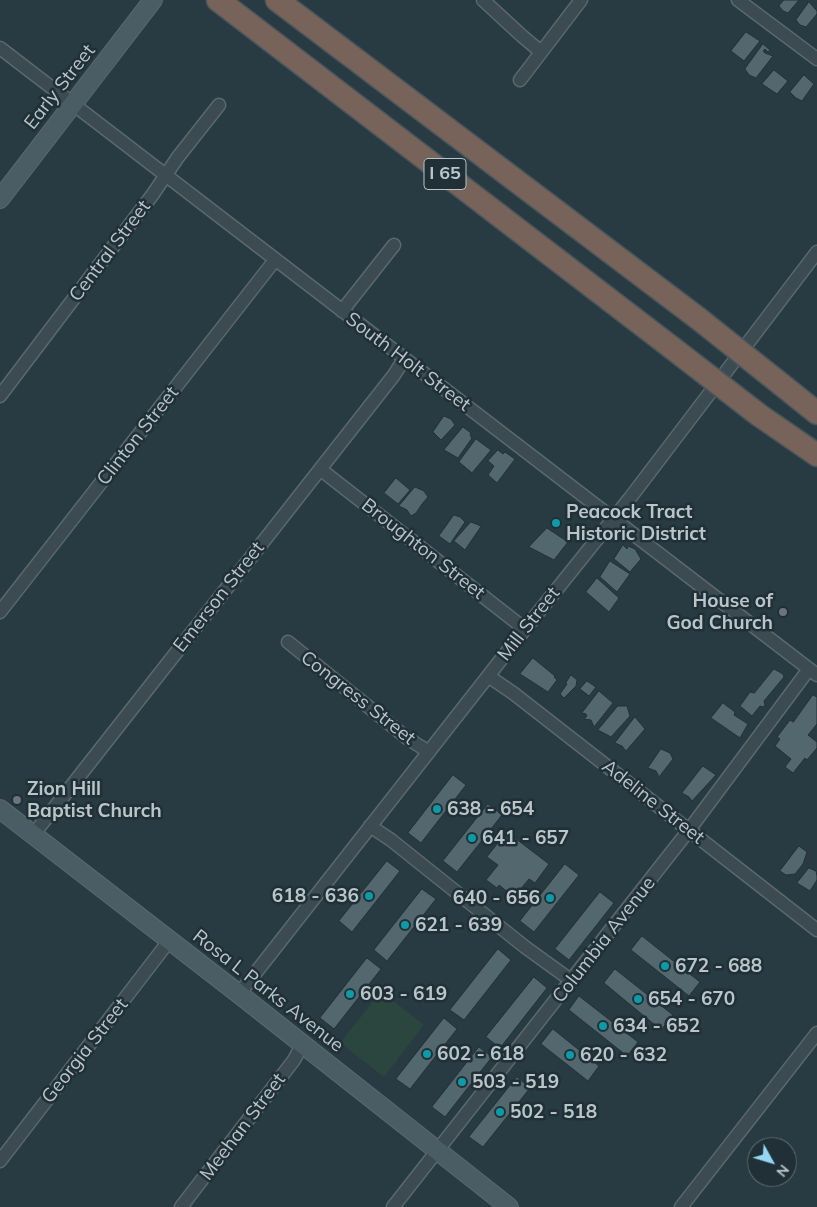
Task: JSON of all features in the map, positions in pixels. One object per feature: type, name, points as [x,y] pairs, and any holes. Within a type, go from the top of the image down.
[{"type":"highway","name":"I 65","points":[[218,0],[759,414],[817,455]]},
{"type":"highway","name":"I 65","points":[[277,0],[699,319],[817,413]]},
{"type":"street","name":"Early Street","points":[[0,199],[153,0]]},
{"type":"street","points":[[484,0],[542,52]]},
{"type":"street","points":[[520,80],[581,0]]},
{"type":"street","points":[[738,0],[817,60]]},
{"type":"street","name":"South Holt Street","points":[[0,48],[813,672]]},
{"type":"street","name":"Central Street","points":[[0,396],[219,105]]},
{"type":"street","points":[[342,311],[394,245]]},
{"type":"street","name":"Mill Street","points":[[239,994],[614,518],[817,252]]},
{"type":"street","name":"Clinton Street","points":[[0,612],[275,260]]},
{"type":"street","name":"Emerson Street","points":[[34,835],[394,375],[404,359]]},
{"type":"street","name":"Broughton Street","points":[[320,469],[525,629]]},
{"type":"street","name":"Congress Street","points":[[288,642],[407,738],[429,752]]},
{"type":"street","name":"Columbia Avenue","points":[[393,1207],[813,672]]},
{"type":"street","name":"Adeline Street","points":[[488,676],[514,693],[817,930]]},
{"type":"street","name":"Rosa L Parks Avenue","points":[[0,809],[239,994],[508,1207]]},
{"type":"street","points":[[370,826],[391,840],[525,947],[572,981]]},
{"type":"street","name":"Georgia Street","points":[[0,1161],[169,941]]},
{"type":"street","points":[[680,1207],[817,1033]]},
{"type":"street","name":"Meehan Street","points":[[181,1207],[294,1060],[302,1045]]},
{"type":"green space","points":[[381,991],[424,1025],[384,1077],[340,1043]]},
{"type":"building","points":[[784,0],[799,0],[788,13],[779,6]]},
{"type":"building","points":[[809,2],[817,11],[817,14],[806,27],[800,25],[796,20]]},
{"type":"building","points":[[746,32],[760,41],[744,61],[731,51]]},
{"type":"building","points":[[763,44],[770,50],[768,52],[765,49],[763,51],[773,56],[756,78],[749,75],[745,69]]},
{"type":"building","points":[[774,70],[788,81],[777,94],[762,84]]},
{"type":"building","points":[[804,75],[814,84],[802,101],[790,92]]},
{"type":"building","points":[[444,416],[451,419],[455,425],[441,440],[433,432]]},
{"type":"building","points":[[463,427],[471,433],[472,438],[458,458],[444,450]]},
{"type":"building","points":[[476,439],[491,450],[472,473],[459,462]]},
{"type":"building","points":[[498,450],[503,454],[505,452],[515,459],[497,483],[488,475],[494,466],[488,461]]},
{"type":"building","points":[[396,478],[410,490],[398,504],[384,493]]},
{"type":"building","points":[[415,487],[424,491],[428,497],[416,513],[411,516],[407,510],[399,506]]},
{"type":"building","points":[[454,515],[460,517],[465,522],[450,544],[439,536]]},
{"type":"building","points":[[471,522],[481,526],[465,550],[454,541]]},
{"type":"building","points":[[547,528],[568,542],[554,560],[529,547]]},
{"type":"building","points":[[623,545],[627,549],[628,546],[635,549],[641,559],[630,572],[614,559]]},
{"type":"building","points":[[610,561],[630,574],[617,592],[600,577]]},
{"type":"building","points":[[597,578],[619,598],[609,612],[586,592]]},
{"type":"building","points":[[533,658],[555,676],[557,680],[548,692],[520,674]]},
{"type":"building","points":[[774,669],[783,674],[784,677],[764,701],[765,705],[763,707],[760,706],[752,716],[740,706],[750,692],[754,693]]},
{"type":"building","points":[[571,675],[577,680],[576,686],[564,698],[560,694]]},
{"type":"building","points":[[587,681],[596,687],[589,696],[580,689]]},
{"type":"building","points":[[599,691],[613,703],[594,727],[591,720],[584,719],[587,716],[586,714],[582,713]]},
{"type":"building","points":[[813,695],[817,697],[817,724],[808,735],[817,742],[817,748],[807,760],[805,758],[793,773],[785,767],[791,759],[775,746],[780,739],[777,737],[790,720],[793,722]]},
{"type":"building","points":[[723,703],[735,712],[734,715],[748,724],[740,738],[711,718]]},
{"type":"building","points":[[618,706],[627,706],[630,716],[611,737],[598,730]]},
{"type":"building","points":[[635,717],[645,729],[626,751],[622,746],[615,743]]},
{"type":"building","points":[[661,749],[670,753],[673,759],[659,777],[656,771],[648,768]]},
{"type":"building","points":[[703,766],[716,775],[692,801],[682,793]]},
{"type":"building","name":"638 - 654","points":[[453,775],[466,785],[421,843],[408,833]]},
{"type":"building","name":"641 - 657","points":[[488,804],[502,815],[457,872],[443,861]]},
{"type":"building","points":[[507,832],[549,864],[535,883],[529,879],[514,897],[499,885],[497,888],[486,880],[498,865],[487,857]]},
{"type":"building","points":[[799,846],[807,852],[803,864],[795,874],[786,875],[780,871]]},
{"type":"building","name":"618 - 636","points":[[387,861],[400,871],[352,932],[339,921]]},
{"type":"building","name":"640 - 656","points":[[565,864],[579,875],[534,932],[520,921]]},
{"type":"building","points":[[809,868],[816,871],[817,876],[817,880],[810,891],[797,883]]},
{"type":"building","name":"621 - 639","points":[[422,889],[436,899],[387,961],[374,950]]},
{"type":"building","name":"641 - 657","points":[[600,892],[614,903],[569,960],[555,949]]},
{"type":"building","name":"672 - 688","points":[[642,936],[700,982],[689,996],[631,950]]},
{"type":"building","points":[[498,949],[511,960],[464,1020],[450,1010]]},
{"type":"building","name":"603 - 619","points":[[367,958],[381,969],[334,1029],[320,1018]]},
{"type":"building","name":"654 - 670","points":[[615,969],[673,1015],[661,1030],[604,983]]},
{"type":"building","name":"621 - 639","points":[[534,977],[547,988],[500,1048],[486,1037]]},
{"type":"building","name":"634 - 652","points":[[579,996],[638,1042],[627,1056],[569,1010]]},
{"type":"building","name":"602 - 618","points":[[444,1018],[457,1029],[410,1089],[396,1079]]},
{"type":"building","name":"620 - 632","points":[[553,1029],[599,1066],[588,1081],[541,1044]]},
{"type":"building","name":"503 - 519","points":[[479,1047],[492,1057],[445,1117],[432,1107]]},
{"type":"building","name":"502 - 518","points":[[517,1077],[530,1088],[483,1147],[469,1137]]},
{"type":"place","name":"Peacock Tract Historic District","points":[[556,523]]},
{"type":"place","name":"House of God Church","points":[[783,612]]},
{"type":"place","name":"Zion Hill Baptist Church","points":[[17,800]]},
{"type":"place","name":"638 - 654","points":[[437,809]]},
{"type":"place","name":"641 - 657","points":[[472,838]]},
{"type":"place","name":"618 - 636","points":[[369,896]]},
{"type":"place","name":"640 - 656","points":[[550,898]]},
{"type":"place","name":"621 - 639","points":[[405,925]]},
{"type":"place","name":"672 - 688","points":[[665,966]]},
{"type":"place","name":"603 - 619","points":[[350,994]]},
{"type":"place","name":"654 - 670","points":[[638,999]]},
{"type":"place","name":"634 - 652","points":[[603,1026]]},
{"type":"place","name":"602 - 618","points":[[427,1054]]},
{"type":"place","name":"620 - 632","points":[[570,1055]]},
{"type":"place","name":"503 - 519","points":[[462,1082]]},
{"type":"place","name":"502 - 518","points":[[500,1112]]}]
